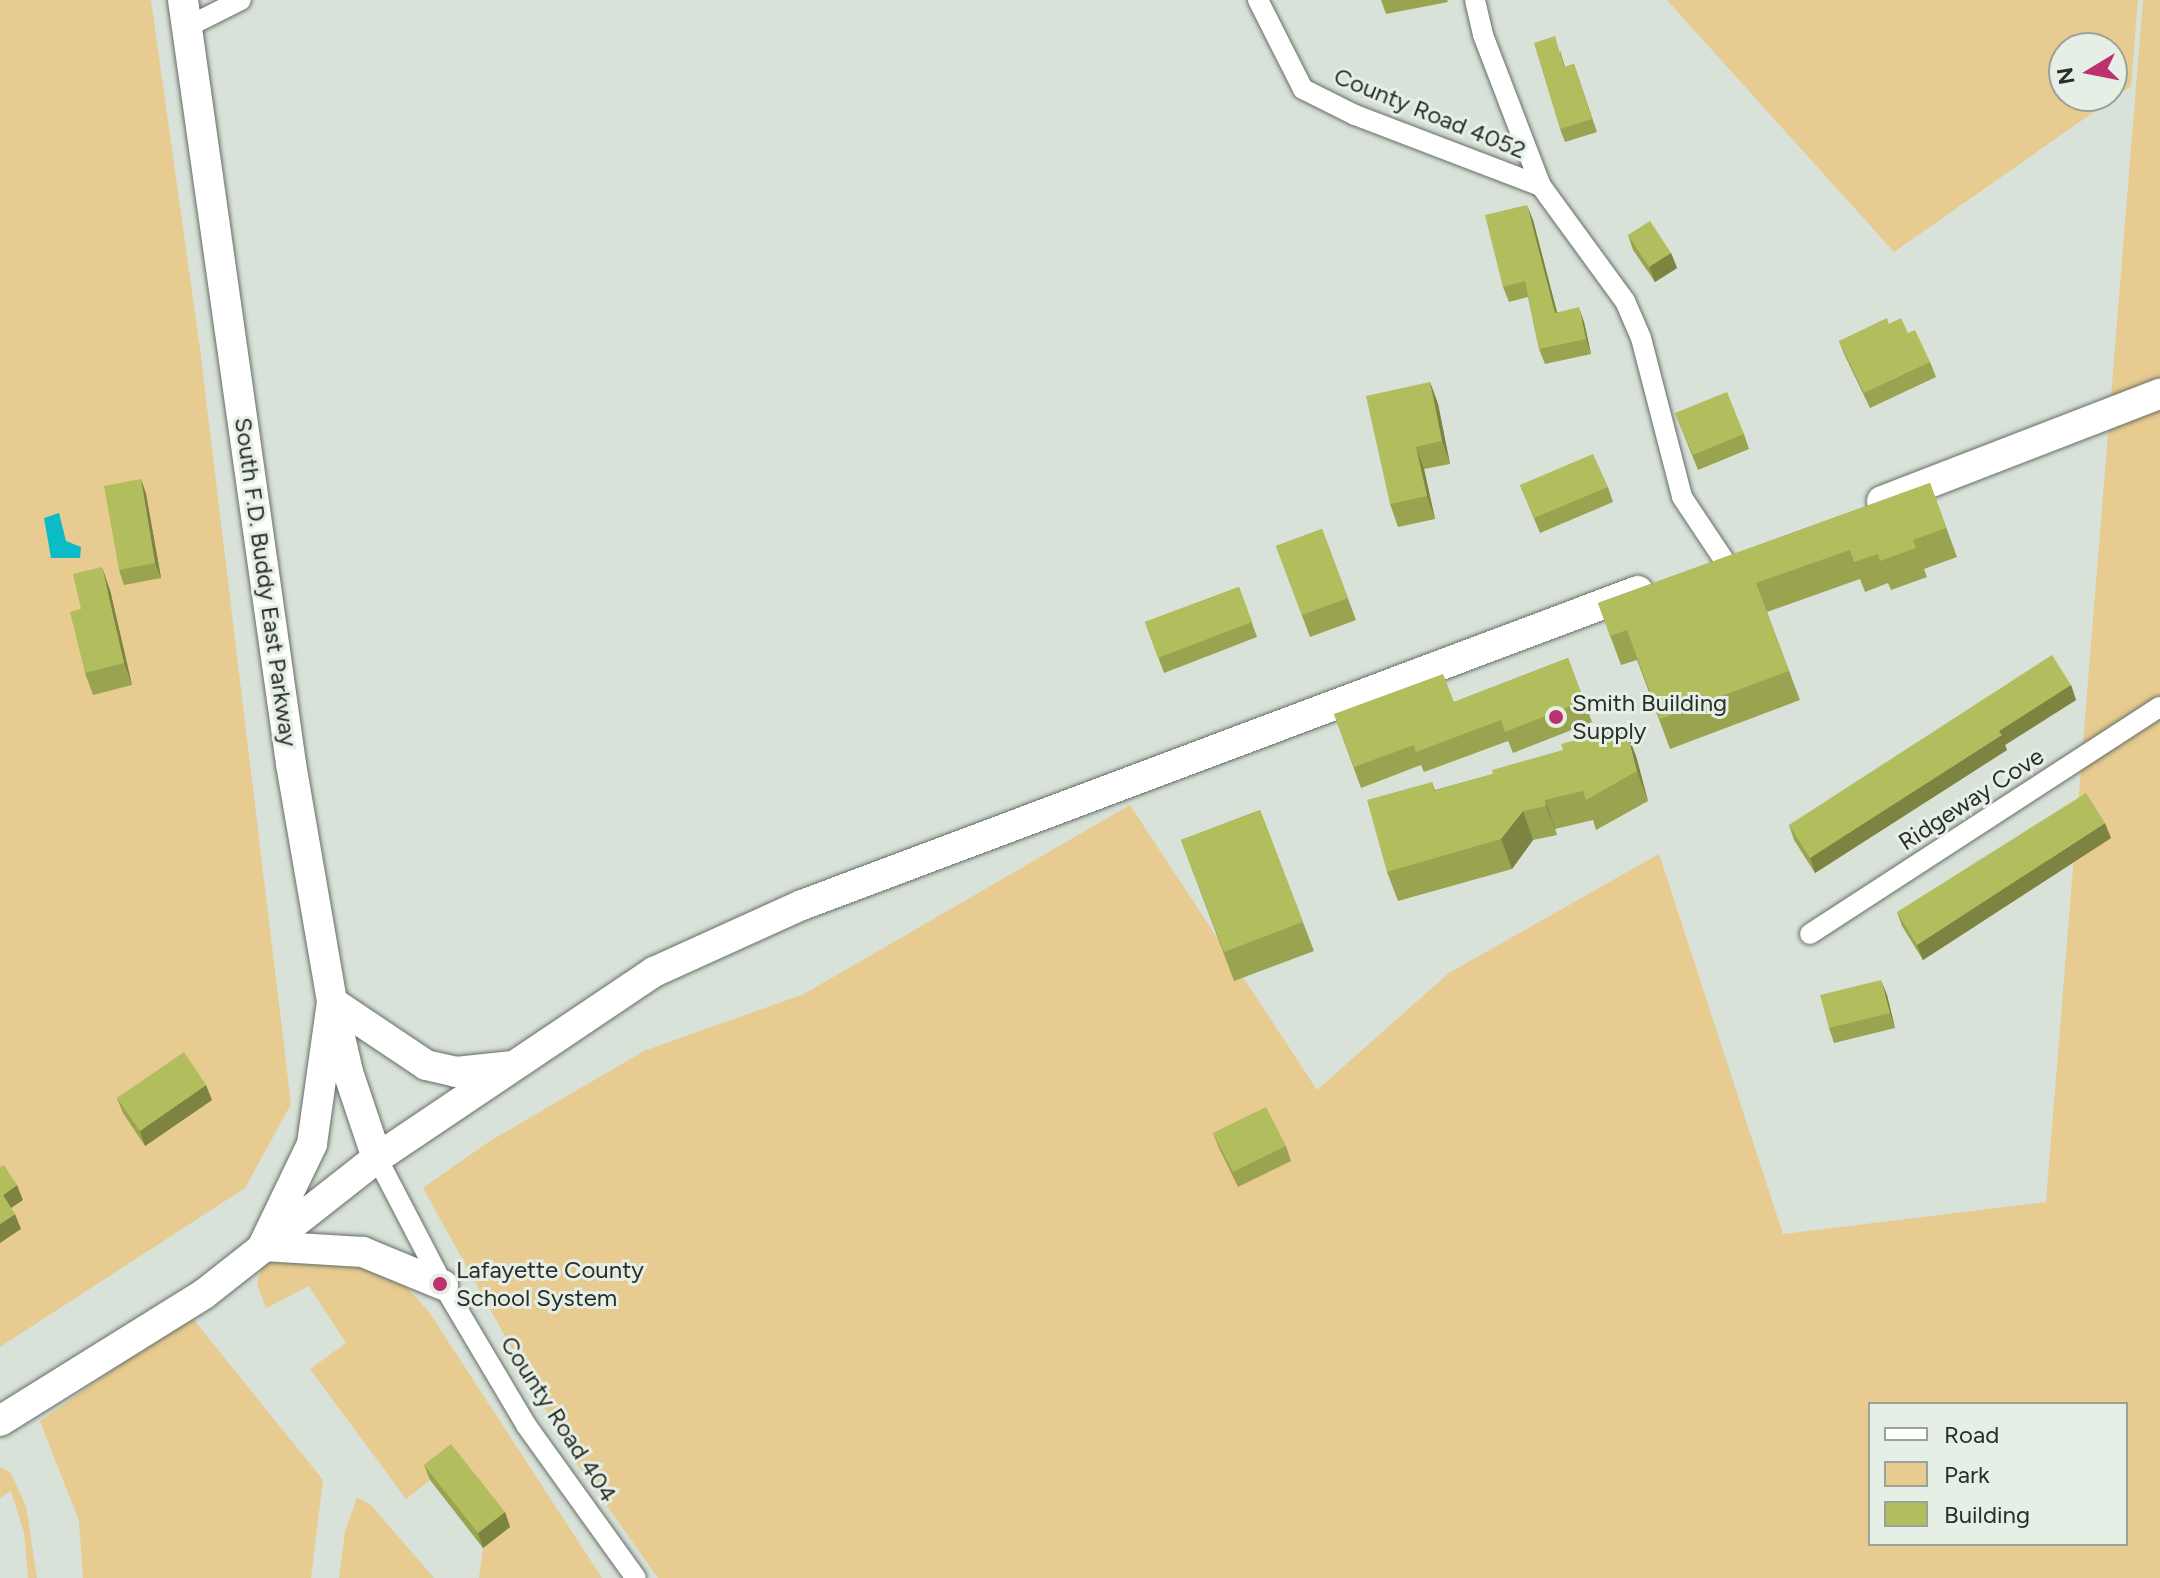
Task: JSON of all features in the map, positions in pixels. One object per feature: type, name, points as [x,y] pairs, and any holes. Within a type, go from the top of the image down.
[{"type":"main road","name":"South F.D. Buddy East Parkway","points":[[185,13],[291,764],[332,1002],[348,1072],[377,1158]]},
{"type":"main road","points":[[1852,512],[2160,394]]},
{"type":"main road","points":[[0,1421],[204,1294],[377,1158],[654,972],[802,905],[1709,565]]},
{"type":"main road","points":[[263,1246],[312,1144],[332,1002],[426,1065],[456,1072],[516,1065]]},
{"type":"main road","points":[[263,1246],[363,1252],[443,1285]]},
{"type":"street","points":[[185,13],[241,0]]},
{"type":"street","name":"County Road 4052","points":[[1258,0],[1303,89],[1355,115],[1541,186]]},
{"type":"street","name":"County Road 4052","points":[[1475,0],[1483,35],[1541,186],[1625,301],[1641,338],[1682,497],[1709,565]]},
{"type":"street","name":"Ridgeway Cove","points":[[1810,934],[2160,707]]},
{"type":"street","name":"County Road 404","points":[[377,1158],[443,1285],[526,1425],[636,1578]]},
{"type":"green space","points":[[0,0],[151,0],[200,349],[291,1104],[245,1188],[0,1347]]},
{"type":"green space","points":[[1667,0],[2138,0],[2131,86],[2128,88],[2128,32],[2048,32],[2048,112],[2094,112],[1894,252]]},
{"type":"green space","points":[[2143,0],[2160,0],[2160,1578],[658,1578],[571,1455],[423,1188],[490,1141],[644,1051],[804,994],[1130,805],[1317,1090],[1449,973],[1659,854],[1783,1234],[2046,1202]]},
{"type":"green space","points":[[264,1261],[361,1261],[393,1272],[429,1312],[602,1578],[479,1578],[483,1548],[510,1527],[457,1459],[406,1499],[310,1369],[346,1343],[309,1286],[266,1308],[257,1284]]},
{"type":"green space","points":[[190,1315],[323,1480],[311,1578],[83,1578],[79,1521],[40,1421]]},
{"type":"green space","points":[[0,1467],[10,1472],[26,1506],[37,1578],[28,1578],[24,1533],[11,1491],[0,1498]]},
{"type":"green space","points":[[357,1498],[370,1504],[434,1578],[339,1578],[345,1531]]},
{"type":"water","points":[[59,513],[66,541],[81,547],[80,558],[51,558],[44,518]]},
{"type":"building","points":[[1555,36],[1564,67],[1574,64],[1592,119],[1560,129],[1534,43]]},
{"type":"building","points":[[1527,205],[1555,313],[1579,307],[1586,339],[1539,349],[1525,281],[1503,287],[1485,215]]},
{"type":"building","points":[[1650,221],[1671,253],[1649,267],[1628,235]]},
{"type":"building","points":[[1887,318],[1889,324],[1901,318],[1908,333],[1915,330],[1930,362],[1864,393],[1839,341]]},
{"type":"building","points":[[1430,382],[1442,441],[1416,447],[1427,496],[1390,504],[1366,396]]},
{"type":"building","points":[[1727,392],[1744,434],[1693,455],[1675,413]]},
{"type":"building","points":[[1593,454],[1608,487],[1534,518],[1520,485]]},
{"type":"building","points":[[141,479],[155,563],[119,570],[104,486]]},
{"type":"building","points":[[1930,483],[1946,528],[1913,540],[1916,548],[1880,561],[1878,554],[1854,562],[1850,550],[1756,583],[1789,671],[1660,719],[1627,630],[1610,636],[1598,603]]},
{"type":"building","points":[[1322,529],[1348,598],[1302,615],[1276,546]]},
{"type":"building","points":[[102,567],[124,663],[85,673],[70,612],[81,609],[73,574]]},
{"type":"building","points":[[1239,587],[1252,622],[1158,658],[1145,622]]},
{"type":"building","points":[[2052,655],[2071,685],[1999,731],[2002,735],[1810,858],[1789,825]]},
{"type":"building","points":[[1568,658],[1584,701],[1505,732],[1501,720],[1416,752],[1414,745],[1354,767],[1334,714],[1443,674],[1454,702]]},
{"type":"building","points":[[1625,727],[1637,771],[1586,800],[1583,791],[1545,800],[1546,806],[1523,811],[1501,839],[1387,872],[1367,800],[1432,782],[1434,791],[1493,774],[1492,770],[1563,750],[1561,744]]},
{"type":"building","points":[[2086,793],[2105,823],[1917,945],[1897,912]]},
{"type":"building","points":[[1260,810],[1303,922],[1224,952],[1181,840]]},
{"type":"building","points":[[1881,980],[1890,1013],[1829,1028],[1820,995]]},
{"type":"building","points":[[184,1052],[206,1085],[140,1131],[117,1098]]},
{"type":"building","points":[[1266,1107],[1286,1146],[1233,1172],[1213,1133]]},
{"type":"building","points":[[4,1165],[17,1185],[3,1195],[15,1214],[0,1224],[0,1167]]},
{"type":"building","points":[[451,1444],[505,1512],[478,1533],[424,1465]]},
{"type":"place","name":"Smith Building Supply","points":[[1556,717]]},
{"type":"place","name":"Lafayette County School System","points":[[440,1284]]}]
